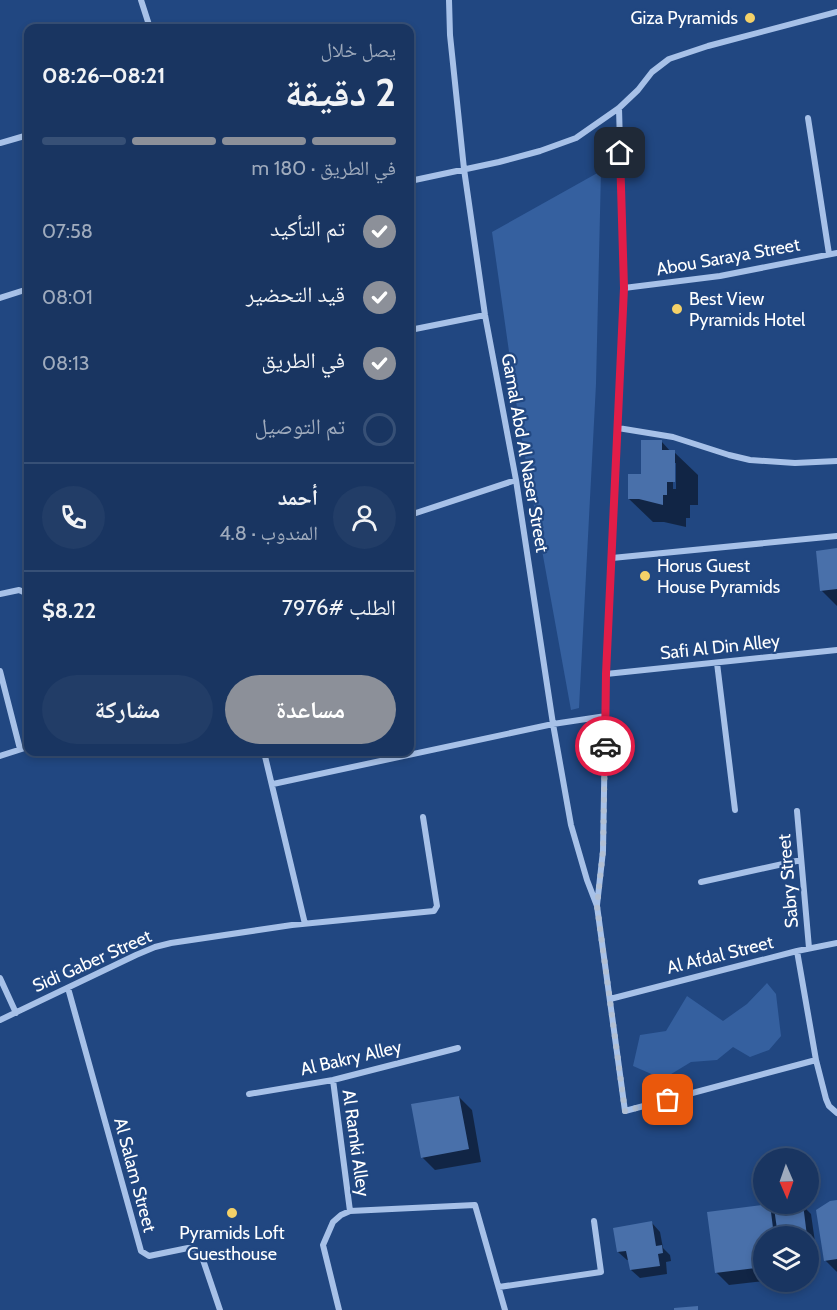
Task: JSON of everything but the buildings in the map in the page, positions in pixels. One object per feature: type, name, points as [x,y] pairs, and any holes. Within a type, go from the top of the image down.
[{"type":"street","points":[[141,0],[149,24]]},
{"type":"street","name":"Gamal Abd Al Naser Street","points":[[449,0],[450,35],[464,169],[485,315],[516,480],[553,724],[571,825],[597,906],[625,1111],[816,1060]]},
{"type":"street","points":[[414,180],[540,152],[576,138],[619,108],[638,90],[652,72],[669,59],[708,46],[837,12]]},
{"type":"street","name":"Gamal Abd Al Naser Street","points":[[597,906],[603,851],[606,674],[624,288],[619,108]]},
{"type":"street","points":[[808,118],[829,254]]},
{"type":"street","points":[[0,143],[24,136]]},
{"type":"street","name":"Abou Saraya Street","points":[[624,288],[720,276],[837,253]]},
{"type":"street","points":[[0,298],[24,290]]},
{"type":"street","points":[[414,329],[485,315]]},
{"type":"street","points":[[618,428],[673,437],[750,460],[795,463],[837,461]]},
{"type":"street","points":[[414,514],[516,480]]},
{"type":"street","points":[[612,558],[837,536]]},
{"type":"street","points":[[0,594],[19,590],[24,592]]},
{"type":"street","name":"Safi Al Din Alley","points":[[606,674],[837,650]]},
{"type":"street","points":[[717,663],[735,810]]},
{"type":"street","points":[[0,671],[20,749]]},
{"type":"street","points":[[0,704],[8,702]]},
{"type":"street","points":[[414,754],[553,724],[606,716]]},
{"type":"street","points":[[0,756],[24,748]]},
{"type":"street","points":[[265,756],[305,924]]},
{"type":"street","points":[[273,784],[404,756]]},
{"type":"street","name":"Sabry Street","points":[[797,812],[809,948]]},
{"type":"street","name":"Sidi Gaber Street","points":[[0,1020],[155,948],[187,940],[305,924],[434,911],[437,906],[423,817]]},
{"type":"street","points":[[700,882],[801,860]]},
{"type":"street","name":"Al Afdal Street","points":[[610,999],[809,948],[837,943]]},
{"type":"street","points":[[797,951],[816,1060],[826,1099],[829,1106],[837,1113]]},
{"type":"street","points":[[0,978],[16,1012]]},
{"type":"street","name":"Al Salam Street","points":[[68,988],[141,1251],[149,1256],[192,1248],[199,1251],[220,1310]]},
{"type":"street","name":"Al Bakry Alley","points":[[249,1094],[333,1080],[458,1048]]},
{"type":"street","name":"Al Ramki Alley","points":[[333,1080],[350,1211]]},
{"type":"street","points":[[339,1310],[323,1245],[333,1222],[341,1215],[350,1211],[475,1205],[505,1310]]},
{"type":"street","points":[[499,1287],[600,1272],[594,1221]]},
{"type":"shaded area","points":[[601,171],[596,384],[579,708],[571,710],[520,429],[492,232]]},
{"type":"shaded area","points":[[767,983],[776,994],[781,1036],[769,1050],[750,1057],[733,1047],[717,1060],[691,1062],[663,1079],[633,1066],[640,1035],[666,1031],[687,996],[723,1021],[747,1004]]},
{"type":"way so far","points":[[605,746],[603,851],[597,906],[625,1111],[668,1100]]},
{"type":"place","name":"Giza Pyramids","points":[[750,18]]},
{"type":"place","name":"Best View Pyramids Hotel","points":[[677,309]]},
{"type":"place","name":"Horus Guest House Pyramids","points":[[645,576]]},
{"type":"place","name":"Pyramids Loft Guesthouse","points":[[232,1213]]},
{"type":"route","points":[[605,746],[606,674],[624,288],[620,153]]}]
